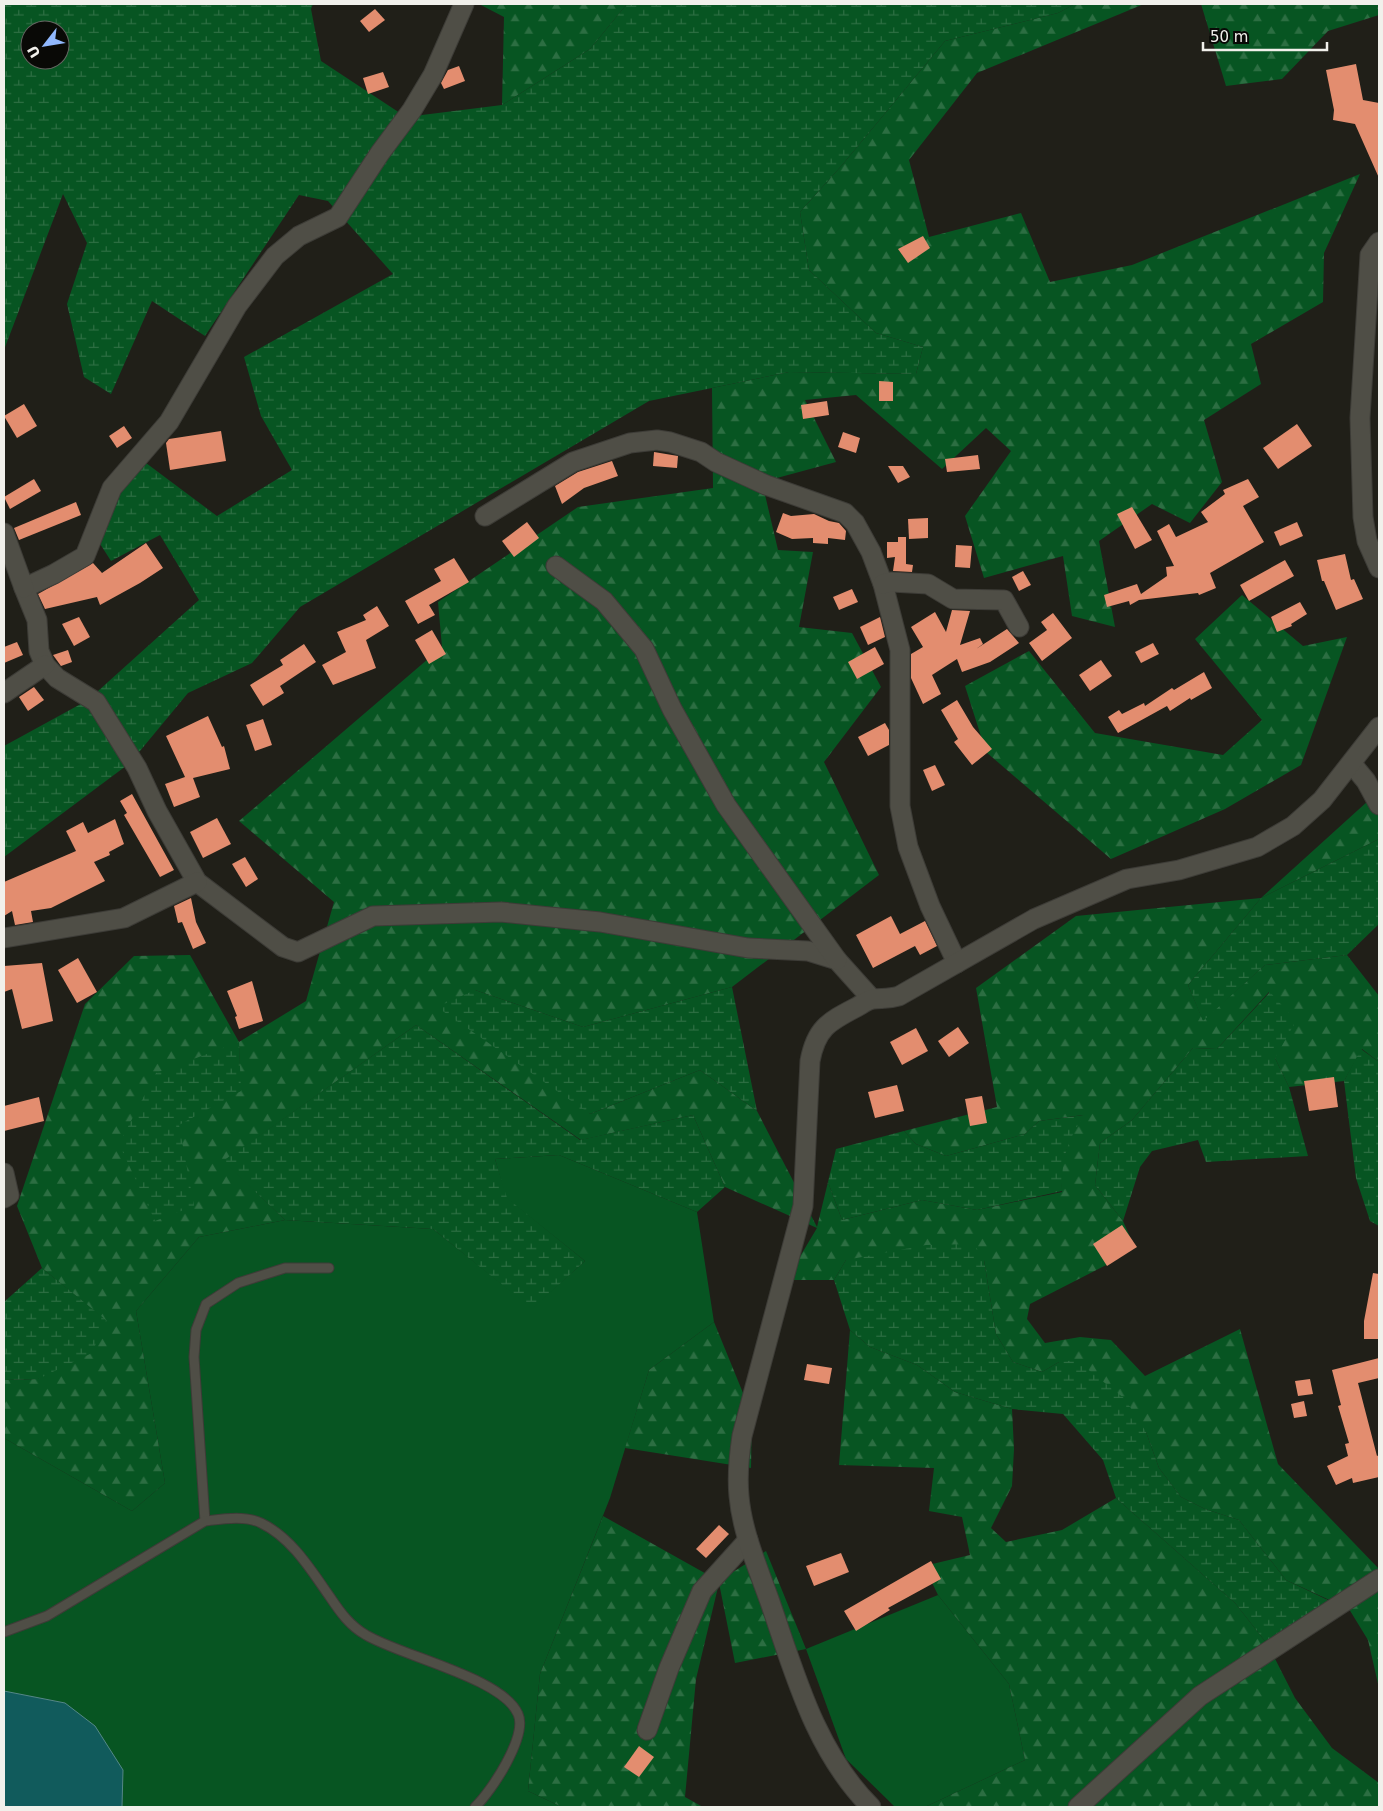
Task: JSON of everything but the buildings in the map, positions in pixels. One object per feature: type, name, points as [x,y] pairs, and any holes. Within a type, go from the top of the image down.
[{"type":"street","points":[[24,588],[54,574],[85,556],[112,488],[169,422],[237,306],[275,256],[299,236],[338,217],[412,110],[433,75],[464,4]]},
{"type":"street","points":[[1379,242],[1370,255],[1360,418],[1363,517],[1367,541],[1379,568]]},
{"type":"street","points":[[485,516],[573,462],[630,443],[656,440],[670,442],[701,452],[716,462],[766,485],[845,513],[855,523],[871,552],[900,650],[900,806],[908,847],[930,906],[957,963]]},
{"type":"street","points":[[4,532],[37,620],[39,651],[45,665],[57,678],[96,702],[137,768],[157,811],[197,882],[283,947],[298,952],[373,916],[501,912],[600,922],[748,948],[808,951],[837,960]]},
{"type":"street","points":[[556,566],[604,601],[644,649],[672,710],[726,805],[837,960],[872,999]]},
{"type":"street","points":[[882,584],[891,582],[928,584],[953,599],[1004,600],[1019,626]]},
{"type":"street","points":[[4,693],[45,665]]},
{"type":"street","points":[[871,1807],[840,1772],[824,1745],[812,1718],[748,1540],[739,1498],[738,1464],[742,1436],[803,1206],[810,1061],[813,1046],[822,1029],[833,1019],[872,999],[886,1000],[899,996],[1034,919],[1127,879],[1180,870],[1257,847],[1293,826],[1322,800],[1379,727]]},
{"type":"street","points":[[1352,764],[1366,782],[1379,805]]},
{"type":"street","points":[[4,938],[124,918],[197,882]]},
{"type":"street","points":[[4,1173],[9,1195],[4,1198]]},
{"type":"street","points":[[648,1730],[669,1668],[702,1591],[748,1540]]},
{"type":"street","points":[[1078,1807],[1200,1696],[1379,1579]]},
{"type":"lane","points":[[205,1521],[194,1357],[196,1330],[206,1304],[238,1283],[285,1268],[329,1268]]},
{"type":"lane","points":[[4,1632],[47,1616],[205,1521],[231,1518],[260,1522],[282,1537],[300,1555],[347,1621],[366,1636],[488,1687],[514,1706],[520,1717],[520,1731],[504,1766],[475,1807]]},
{"type":"green space","points":[[4,4],[313,4],[311,9],[321,61],[406,117],[502,105],[590,49],[627,4],[1075,4],[1058,13],[945,41],[843,164],[800,212],[809,270],[876,333],[923,347],[916,374],[789,372],[649,401],[300,607],[252,663],[188,693],[130,763],[4,857],[4,746],[88,700],[199,600],[160,535],[111,561],[95,536],[111,490],[146,463],[217,516],[292,470],[261,416],[244,357],[393,274],[328,201],[299,195],[205,336],[152,301],[111,394],[84,377],[67,304],[87,243],[63,194],[4,350]]},
{"type":"green space","points":[[479,4],[627,4],[590,49],[502,105],[504,17]]},
{"type":"green space","points":[[1075,4],[1144,4],[977,73],[909,160],[929,237],[1021,213],[1050,282],[1132,265],[1360,174],[1324,253],[1323,302],[1251,344],[1261,384],[1204,420],[1222,482],[1190,523],[1152,504],[1099,541],[1115,627],[1072,616],[1063,556],[984,578],[965,516],[1011,451],[986,428],[942,469],[856,395],[805,400],[836,462],[762,482],[778,550],[813,552],[799,627],[852,633],[881,687],[824,762],[879,875],[732,987],[583,1027],[475,990],[590,1114],[700,1070],[757,1111],[817,1227],[828,1182],[842,1220],[922,1200],[977,1210],[1062,1192],[1062,1164],[1070,1137],[1083,1115],[1039,1121],[1025,1134],[946,1156],[916,1144],[904,1131],[997,1107],[976,988],[1076,916],[1261,898],[1188,985],[1203,1020],[1265,965],[1347,955],[1379,996],[1379,1062],[1362,1049],[1344,1081],[1289,1087],[1275,1058],[1269,992],[1217,1049],[1193,1048],[1132,1120],[1100,1143],[1095,1185],[1123,1221],[1134,1246],[1114,1261],[1030,1304],[1027,1319],[1045,1343],[1080,1337],[1111,1340],[1145,1376],[1240,1329],[1278,1464],[1379,1569],[1379,1688],[1368,1640],[1349,1609],[1286,1580],[1239,1520],[1205,1509],[1181,1497],[1159,1468],[1146,1432],[1059,1362],[1042,1372],[1013,1362],[996,1334],[984,1260],[846,1260],[834,1280],[786,1280],[817,1228],[725,1187],[693,1115],[581,1140],[416,1025],[224,1161],[285,1220],[199,1237],[136,1311],[165,1483],[132,1511],[4,1438],[4,1380],[38,1379],[105,1320],[42,1268],[17,1206],[85,1004],[134,956],[190,955],[239,1042],[306,1001],[334,902],[239,821],[442,647],[438,602],[578,507],[713,488],[712,388],[789,372],[916,374],[923,347],[876,333],[809,270],[800,212],[843,164],[945,41],[1058,13]],"holes":[[[239,1042],[240,1091],[179,1124]]]},
{"type":"green space","points":[[1201,4],[1379,4],[1379,15],[1328,31],[1282,79],[1226,86]]},
{"type":"green space","points":[[1242,595],[1303,646],[1347,637],[1301,765],[1225,809],[1111,859],[986,752],[965,686],[1029,651],[1095,733],[1223,755],[1262,720],[1195,639]]},
{"type":"green space","points":[[1379,791],[1379,839],[1261,898]]},
{"type":"green space","points":[[1379,839],[1379,924],[1347,955],[1265,965],[1203,1021],[1188,985],[1261,898]]},
{"type":"green space","points":[[732,987],[757,1111],[700,1070],[590,1114],[437,1007],[475,990],[583,1027]]},
{"type":"green space","points":[[1270,992],[1296,1021],[1275,1058],[1289,1087],[1308,1156],[1206,1162],[1198,1140],[1152,1151],[1140,1167],[1123,1221],[1095,1185],[1100,1143],[1132,1120],[1193,1048],[1217,1049]]},
{"type":"green space","points":[[416,1025],[580,1140],[693,1115],[725,1187],[697,1212],[559,1155],[495,1159],[507,1198],[585,1261],[532,1309],[433,1229],[285,1220],[223,1161]]},
{"type":"green space","points":[[239,1042],[241,1091],[179,1125],[194,1206],[155,1221],[119,1144],[156,1073]]},
{"type":"green space","points":[[1361,1049],[1379,1062],[1379,1226],[1370,1221],[1356,1178],[1344,1081]]},
{"type":"green space","points":[[1084,1115],[1066,1151],[1062,1191],[977,1210],[922,1200],[842,1220],[828,1182],[836,1149],[904,1131],[916,1144],[946,1156],[1025,1134],[1039,1121]]},
{"type":"green space","points":[[559,1155],[697,1212],[714,1322],[649,1370],[610,1498],[540,1674],[528,1791],[562,1807],[122,1807],[123,1770],[65,1703],[4,1691],[4,1438],[132,1511],[165,1483],[136,1311],[199,1237],[285,1220],[433,1229],[532,1308],[585,1261],[506,1198],[495,1159]]},
{"type":"green space","points":[[974,1244],[984,1260],[996,1334],[1013,1362],[1042,1372],[1059,1362],[1076,1360],[1125,1399],[1146,1432],[1159,1468],[1181,1497],[1205,1509],[1239,1520],[1286,1580],[1332,1602],[1268,1645],[1235,1603],[1116,1498],[1103,1460],[1063,1414],[1012,1409],[955,1392],[917,1365],[870,1347],[850,1330],[834,1280],[846,1260],[926,1245]]},
{"type":"green space","points":[[42,1268],[106,1320],[92,1353],[38,1379],[4,1380],[4,1302]]},
{"type":"green space","points":[[714,1322],[752,1415],[751,1468],[625,1448],[649,1370]]},
{"type":"green space","points":[[850,1330],[870,1347],[917,1365],[955,1392],[1012,1409],[1014,1449],[1012,1486],[991,1528],[1006,1542],[1062,1530],[1116,1498],[1235,1603],[1268,1645],[1295,1698],[1332,1748],[1379,1783],[1379,1807],[925,1807],[1025,1760],[1009,1684],[938,1595],[924,1566],[970,1555],[962,1517],[929,1511],[934,1468],[839,1465]]},
{"type":"green space","points":[[603,1516],[719,1581],[766,1551],[806,1649],[735,1663],[719,1583],[696,1679],[685,1797],[703,1807],[562,1807],[528,1791],[540,1674]]},
{"type":"green space","points":[[938,1595],[1009,1684],[1025,1760],[925,1807],[895,1807],[846,1759],[806,1649]]},
{"type":"water","points":[[4,1691],[65,1703],[95,1726],[123,1770],[122,1807],[4,1807]]}]
